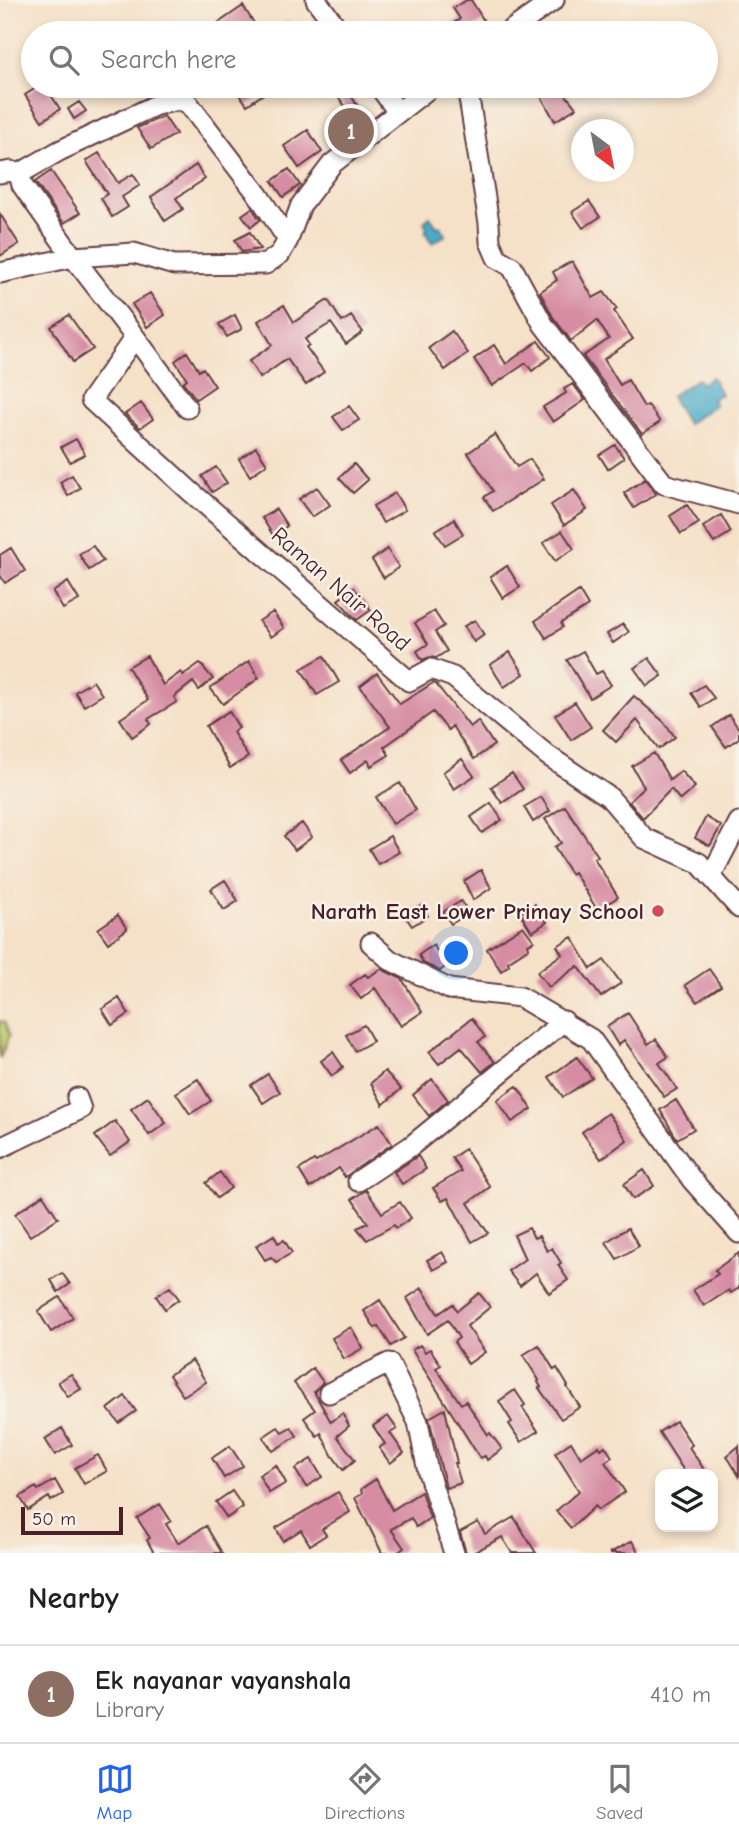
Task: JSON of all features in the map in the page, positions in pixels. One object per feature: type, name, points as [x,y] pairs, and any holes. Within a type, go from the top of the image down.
[{"type":"street","points":[[316,0],[332,21]]},
{"type":"street","points":[[524,21],[554,0]]},
{"type":"street","points":[[388,98],[397,111]]},
{"type":"street","points":[[0,273],[73,257],[134,253],[174,265],[265,264],[280,254],[301,205],[332,164],[415,98]]},
{"type":"street","points":[[469,98],[490,242],[497,258],[512,267],[543,324],[664,484],[739,504]]},
{"type":"street","points":[[187,408],[22,185],[10,174],[156,105],[179,100],[188,103],[259,196],[288,240]]},
{"type":"street","name":"Raman Nair Road","points":[[135,337],[91,400],[190,491],[409,681],[431,669],[453,677],[547,755],[609,797],[644,838],[699,863],[739,908]]},
{"type":"street","points":[[711,876],[739,822]]},
{"type":"street","points":[[371,943],[390,960],[449,989],[520,997],[591,1039],[685,1171],[739,1233]]},
{"type":"street","points":[[358,1181],[411,1146],[564,1021]]},
{"type":"street","points":[[0,1148],[81,1109],[77,1098]]},
{"type":"street","points":[[329,1393],[389,1363],[418,1422],[428,1472],[454,1553]]},
{"type":"green space","points":[[0,1021],[5,1023],[9,1036],[0,1059]]},
{"type":"water","points":[[430,217],[446,235],[432,243],[425,232],[427,229],[424,222]]},
{"type":"water","points":[[712,377],[721,394],[712,399],[715,405],[687,424],[671,396],[697,379],[702,384]]},
{"type":"building","points":[[471,0],[484,21],[457,21],[460,19],[453,8]]},
{"type":"building","points":[[243,6],[253,21],[221,21]]},
{"type":"building","points":[[27,98],[53,98],[60,109],[42,121]]},
{"type":"building","points":[[242,98],[258,98],[247,105]]},
{"type":"building","points":[[339,98],[353,98],[367,121],[351,134],[341,117],[349,112]]},
{"type":"building","points":[[542,98],[568,98],[576,108],[555,121]]},
{"type":"building","points":[[79,102],[86,111],[74,119],[68,109]]},
{"type":"building","points":[[164,116],[176,134],[151,149],[137,128]]},
{"type":"building","points":[[308,130],[322,152],[299,168],[284,146]]},
{"type":"building","points":[[99,153],[118,183],[133,174],[140,185],[122,197],[128,207],[112,217],[101,198],[107,194],[86,161]]},
{"type":"building","points":[[196,165],[205,179],[176,198],[183,209],[165,221],[151,197]]},
{"type":"building","points":[[289,169],[300,185],[283,197],[272,181]]},
{"type":"building","points":[[51,171],[80,213],[64,223],[35,182]]},
{"type":"building","points":[[589,201],[600,217],[583,228],[572,212]]},
{"type":"building","points":[[252,208],[260,220],[251,227],[242,215]]},
{"type":"building","points":[[0,214],[19,244],[0,256]]},
{"type":"building","points":[[250,232],[260,249],[242,252],[235,240]]},
{"type":"building","points":[[572,261],[593,298],[604,292],[617,309],[614,311],[633,339],[604,359],[620,385],[628,380],[644,407],[648,405],[660,422],[642,434],[583,356],[609,339],[597,320],[571,341],[553,317],[540,292],[557,280],[553,272]]},
{"type":"building","points":[[150,293],[165,315],[147,327],[132,304]]},
{"type":"building","points":[[328,300],[342,322],[351,316],[363,332],[346,344],[331,323],[305,339],[309,345],[306,347],[324,372],[306,385],[287,359],[260,378],[249,361],[272,345],[258,321],[284,305],[294,322]]},
{"type":"building","points":[[69,315],[93,349],[73,362],[51,327]]},
{"type":"building","points":[[235,315],[242,329],[227,337],[219,324]]},
{"type":"building","points":[[452,331],[468,353],[445,370],[429,348]]},
{"type":"building","points":[[538,341],[550,357],[532,371],[526,363],[492,386],[474,359],[494,345],[506,364]]},
{"type":"building","points":[[187,352],[199,371],[203,368],[215,386],[196,399],[183,382],[187,379],[175,361]]},
{"type":"building","points":[[573,384],[585,400],[553,422],[543,407],[566,393],[564,389]]},
{"type":"building","points":[[141,403],[153,419],[140,428],[125,414]]},
{"type":"building","points":[[349,406],[359,420],[343,430],[333,417]]},
{"type":"building","points":[[495,434],[517,467],[530,459],[544,479],[493,511],[484,497],[493,491],[468,453]]},
{"type":"building","points":[[76,439],[85,454],[70,462],[61,447]]},
{"type":"building","points":[[615,445],[624,458],[608,469],[599,455]]},
{"type":"building","points":[[256,447],[267,464],[250,476],[239,459]]},
{"type":"building","points":[[354,464],[368,480],[353,493],[339,478]]},
{"type":"building","points":[[216,467],[227,483],[212,492],[202,476]]},
{"type":"building","points":[[72,475],[80,488],[68,496],[60,482]]},
{"type":"building","points":[[645,479],[656,494],[634,508],[624,493]]},
{"type":"building","points":[[317,487],[330,505],[312,517],[299,499]]},
{"type":"building","points":[[574,490],[587,510],[564,525],[551,505]]},
{"type":"building","points":[[395,493],[405,510],[383,523],[373,506]]},
{"type":"building","points":[[687,505],[699,523],[681,534],[670,516]]},
{"type":"building","points":[[276,509],[287,526],[273,535],[262,518]]},
{"type":"building","points":[[721,515],[731,532],[714,543],[703,527]]},
{"type":"building","points":[[454,519],[463,534],[445,545],[435,531]]},
{"type":"building","points":[[562,531],[574,549],[555,561],[543,543]]},
{"type":"building","points":[[93,546],[103,561],[89,570],[79,554]]},
{"type":"building","points":[[11,548],[25,571],[5,583],[0,575],[0,555]]},
{"type":"building","points":[[387,549],[399,567],[384,578],[372,560]]},
{"type":"building","points":[[507,566],[520,587],[503,598],[490,577]]},
{"type":"building","points":[[68,582],[79,600],[63,609],[53,592]]},
{"type":"building","points":[[354,588],[371,610],[357,620],[338,600]]},
{"type":"building","points":[[579,591],[588,606],[561,623],[563,627],[546,638],[535,621]]},
{"type":"building","points":[[434,611],[444,626],[435,632],[447,651],[436,658],[422,660],[417,651],[428,644],[415,623]]},
{"type":"building","points":[[273,612],[284,628],[271,637],[259,621]]},
{"type":"building","points":[[475,620],[484,635],[474,642],[464,626]]},
{"type":"building","points":[[623,624],[629,632],[613,643],[607,634]]},
{"type":"building","points":[[583,651],[596,674],[602,671],[611,685],[590,698],[567,660]]},
{"type":"building","points":[[510,652],[524,674],[504,687],[490,665]]},
{"type":"building","points":[[147,656],[163,685],[200,663],[213,679],[199,690],[193,682],[174,697],[177,702],[148,719],[151,724],[132,737],[120,719],[148,700],[128,667]]},
{"type":"building","points":[[324,656],[339,682],[317,695],[301,669]]},
{"type":"building","points":[[649,658],[662,676],[647,686],[634,668]]},
{"type":"building","points":[[249,661],[259,678],[223,704],[210,688]]},
{"type":"building","points":[[377,673],[400,704],[433,683],[436,684],[470,727],[478,721],[494,745],[474,759],[452,726],[448,730],[433,712],[384,747],[389,755],[371,766],[368,760],[350,773],[341,760],[390,727],[360,686]]},
{"type":"building","points":[[93,681],[102,695],[84,706],[75,692]]},
{"type":"building","points":[[704,685],[714,698],[701,707],[691,693]]},
{"type":"building","points":[[634,696],[664,722],[675,737],[659,749],[637,720],[616,742],[603,730]]},
{"type":"building","points":[[575,702],[591,727],[571,740],[555,715]]},
{"type":"building","points":[[229,711],[239,728],[233,732],[248,757],[230,768],[206,726]]},
{"type":"building","points":[[729,715],[739,729],[739,738],[726,747],[712,727]]},
{"type":"building","points":[[654,753],[670,780],[681,771],[695,787],[680,800],[671,789],[643,818],[629,802],[644,787],[632,766]]},
{"type":"building","points":[[462,759],[474,776],[454,789],[443,772]]},
{"type":"building","points":[[512,773],[523,789],[502,803],[491,787]]},
{"type":"building","points":[[400,783],[416,810],[393,824],[376,797]]},
{"type":"building","points":[[541,797],[550,811],[533,822],[524,807]]},
{"type":"building","points":[[491,803],[502,820],[482,833],[471,817]]},
{"type":"building","points":[[565,806],[598,856],[594,858],[618,897],[597,910],[574,872],[571,874],[554,847],[561,843],[545,819]]},
{"type":"building","points":[[706,817],[721,826],[710,846],[695,838]]},
{"type":"building","points":[[302,823],[312,837],[295,850],[284,836]]},
{"type":"building","points":[[390,836],[399,852],[378,864],[369,849]]},
{"type":"building","points":[[481,870],[491,888],[473,900],[464,881]]},
{"type":"building","points":[[225,880],[238,901],[224,910],[211,889]]},
{"type":"building","points":[[461,901],[469,913],[451,924],[443,912]]},
{"type":"building","points":[[535,904],[547,922],[532,932],[520,913]]},
{"type":"building","points":[[422,905],[428,916],[412,926],[405,916]]},
{"type":"building","points":[[118,915],[127,929],[108,943],[98,929]]},
{"type":"building","points":[[523,926],[534,941],[501,971],[487,949]]},
{"type":"building","points":[[572,937],[591,969],[604,960],[621,983],[601,997],[578,966],[549,987],[537,972],[562,954],[557,946]]},
{"type":"building","points":[[433,945],[447,965],[440,971],[423,963],[419,955]]},
{"type":"building","points":[[381,969],[402,979],[422,1012],[401,1026],[375,988],[361,999],[350,985],[365,974],[368,977]]},
{"type":"building","points":[[709,969],[721,986],[697,1002],[685,985]]},
{"type":"building","points":[[119,998],[129,1014],[112,1025],[102,1009]]},
{"type":"building","points":[[628,1013],[648,1044],[656,1039],[668,1057],[659,1063],[677,1089],[664,1097],[624,1040],[618,1045],[607,1027]]},
{"type":"building","points":[[472,1018],[485,1037],[478,1042],[495,1062],[482,1072],[461,1047],[439,1064],[429,1052]]},
{"type":"building","points":[[364,1025],[373,1041],[355,1051],[346,1035]]},
{"type":"building","points":[[333,1052],[343,1067],[332,1076],[321,1061]]},
{"type":"building","points":[[577,1057],[592,1078],[563,1097],[549,1077]]},
{"type":"building","points":[[385,1071],[401,1089],[383,1105],[371,1083]]},
{"type":"building","points":[[268,1074],[280,1092],[263,1103],[251,1085]]},
{"type":"building","points":[[198,1079],[211,1101],[190,1114],[176,1093]]},
{"type":"building","points":[[432,1079],[448,1100],[429,1116],[413,1095]]},
{"type":"building","points":[[517,1086],[532,1109],[512,1122],[497,1100]]},
{"type":"building","points":[[148,1097],[166,1123],[149,1135],[131,1109]]},
{"type":"building","points":[[676,1100],[694,1129],[677,1139],[660,1110]]},
{"type":"building","points":[[608,1113],[627,1140],[601,1159],[582,1132]]},
{"type":"building","points":[[115,1121],[130,1142],[110,1156],[95,1136]]},
{"type":"building","points":[[379,1124],[392,1144],[345,1177],[339,1168],[310,1188],[299,1170]]},
{"type":"building","points":[[465,1149],[490,1187],[468,1203],[488,1233],[472,1242],[448,1198],[442,1201],[433,1188],[461,1171],[452,1158]]},
{"type":"building","points":[[418,1156],[426,1169],[402,1184],[394,1172]]},
{"type":"building","points":[[644,1170],[654,1186],[633,1199],[624,1184]]},
{"type":"building","points":[[220,1172],[231,1188],[217,1198],[206,1183]]},
{"type":"building","points":[[366,1190],[382,1213],[400,1202],[411,1218],[396,1228],[394,1225],[367,1240],[357,1228],[368,1223],[352,1199]]},
{"type":"building","points":[[43,1195],[58,1218],[30,1236],[15,1214]]},
{"type":"building","points":[[529,1228],[534,1238],[539,1236],[547,1251],[552,1248],[561,1263],[558,1265],[568,1280],[549,1293],[536,1273],[520,1286],[508,1271],[525,1259],[514,1235]]},
{"type":"building","points":[[628,1228],[639,1246],[617,1259],[606,1242]]},
{"type":"building","points":[[274,1235],[278,1243],[284,1240],[292,1253],[276,1262],[271,1257],[265,1260],[256,1246]]},
{"type":"building","points":[[442,1252],[448,1262],[433,1270],[427,1260]]},
{"type":"building","points":[[739,1253],[739,1288],[731,1293],[729,1290],[704,1306],[693,1290],[718,1274],[715,1270]]},
{"type":"building","points":[[62,1273],[70,1284],[58,1292],[51,1280]]},
{"type":"building","points":[[170,1287],[179,1299],[165,1309],[156,1296]]},
{"type":"building","points":[[422,1288],[438,1314],[453,1304],[457,1311],[479,1293],[490,1307],[467,1326],[485,1352],[468,1364],[454,1342],[459,1338],[448,1320],[427,1334],[407,1298]]},
{"type":"building","points":[[60,1297],[73,1318],[51,1332],[38,1311]]},
{"type":"building","points":[[380,1300],[404,1338],[391,1346],[364,1311]]},
{"type":"building","points":[[351,1327],[363,1348],[344,1359],[332,1338]]},
{"type":"building","points":[[420,1345],[425,1352],[430,1349],[441,1365],[436,1368],[461,1404],[466,1401],[488,1435],[490,1433],[502,1449],[487,1460],[485,1456],[480,1458],[412,1350]]},
{"type":"building","points":[[539,1345],[554,1370],[557,1368],[580,1407],[561,1419],[539,1388],[539,1380],[523,1355]]},
{"type":"building","points":[[192,1360],[206,1382],[183,1396],[169,1375]]},
{"type":"building","points":[[313,1368],[323,1382],[314,1392],[331,1422],[343,1413],[349,1426],[337,1436],[355,1460],[343,1470],[321,1433],[317,1436],[304,1418],[315,1410],[294,1383]]},
{"type":"building","points":[[71,1374],[81,1389],[68,1397],[58,1382]]},
{"type":"building","points":[[515,1390],[525,1405],[522,1407],[538,1431],[521,1442],[499,1401]]},
{"type":"building","points":[[125,1396],[136,1411],[119,1423],[108,1409]]},
{"type":"building","points":[[445,1409],[461,1483],[446,1488],[429,1418]]},
{"type":"building","points":[[388,1416],[397,1429],[390,1433],[404,1453],[390,1463],[379,1448],[385,1444],[373,1426]]},
{"type":"building","points":[[676,1421],[704,1469],[683,1469],[659,1432]]},
{"type":"building","points":[[278,1427],[282,1432],[291,1427],[297,1436],[273,1451],[263,1437]]},
{"type":"building","points":[[62,1428],[72,1445],[55,1455],[45,1439]]},
{"type":"building","points":[[571,1442],[581,1458],[599,1446],[601,1449],[605,1446],[612,1457],[605,1462],[625,1492],[598,1510],[595,1506],[571,1528],[556,1511],[579,1491],[555,1453]]},
{"type":"building","points":[[230,1446],[243,1466],[224,1478],[212,1458]]},
{"type":"building","points":[[739,1446],[739,1476],[727,1456]]},
{"type":"building","points":[[98,1455],[107,1471],[84,1484],[75,1468]]},
{"type":"building","points":[[311,1459],[322,1477],[306,1487],[295,1469]]},
{"type":"building","points":[[276,1465],[286,1483],[269,1493],[259,1475]]},
{"type":"building","points":[[376,1479],[392,1510],[421,1492],[430,1518],[416,1527],[411,1518],[391,1529],[404,1548],[397,1553],[382,1553],[355,1498],[362,1494],[361,1489]]},
{"type":"building","points":[[55,1480],[63,1494],[51,1501],[49,1497],[28,1510],[20,1497]]},
{"type":"building","points":[[232,1491],[243,1507],[227,1518],[216,1502]]},
{"type":"building","points":[[338,1492],[350,1512],[322,1529],[326,1535],[310,1545],[301,1530],[283,1541],[276,1528]]},
{"type":"building","points":[[160,1504],[171,1521],[166,1524],[178,1543],[206,1526],[222,1553],[154,1553],[147,1540],[150,1538],[137,1518]]},
{"type":"building","points":[[514,1517],[536,1553],[512,1553],[502,1537],[473,1553],[466,1553],[460,1532],[478,1522],[485,1534]]},
{"type":"building","points":[[632,1541],[639,1553],[610,1553]]},
{"type":"place","name":"Ek nayanar vayanshala","points":[[351,131]]},
{"type":"place","name":"Narath East Lower Primay School","points":[[658,911]]}]
